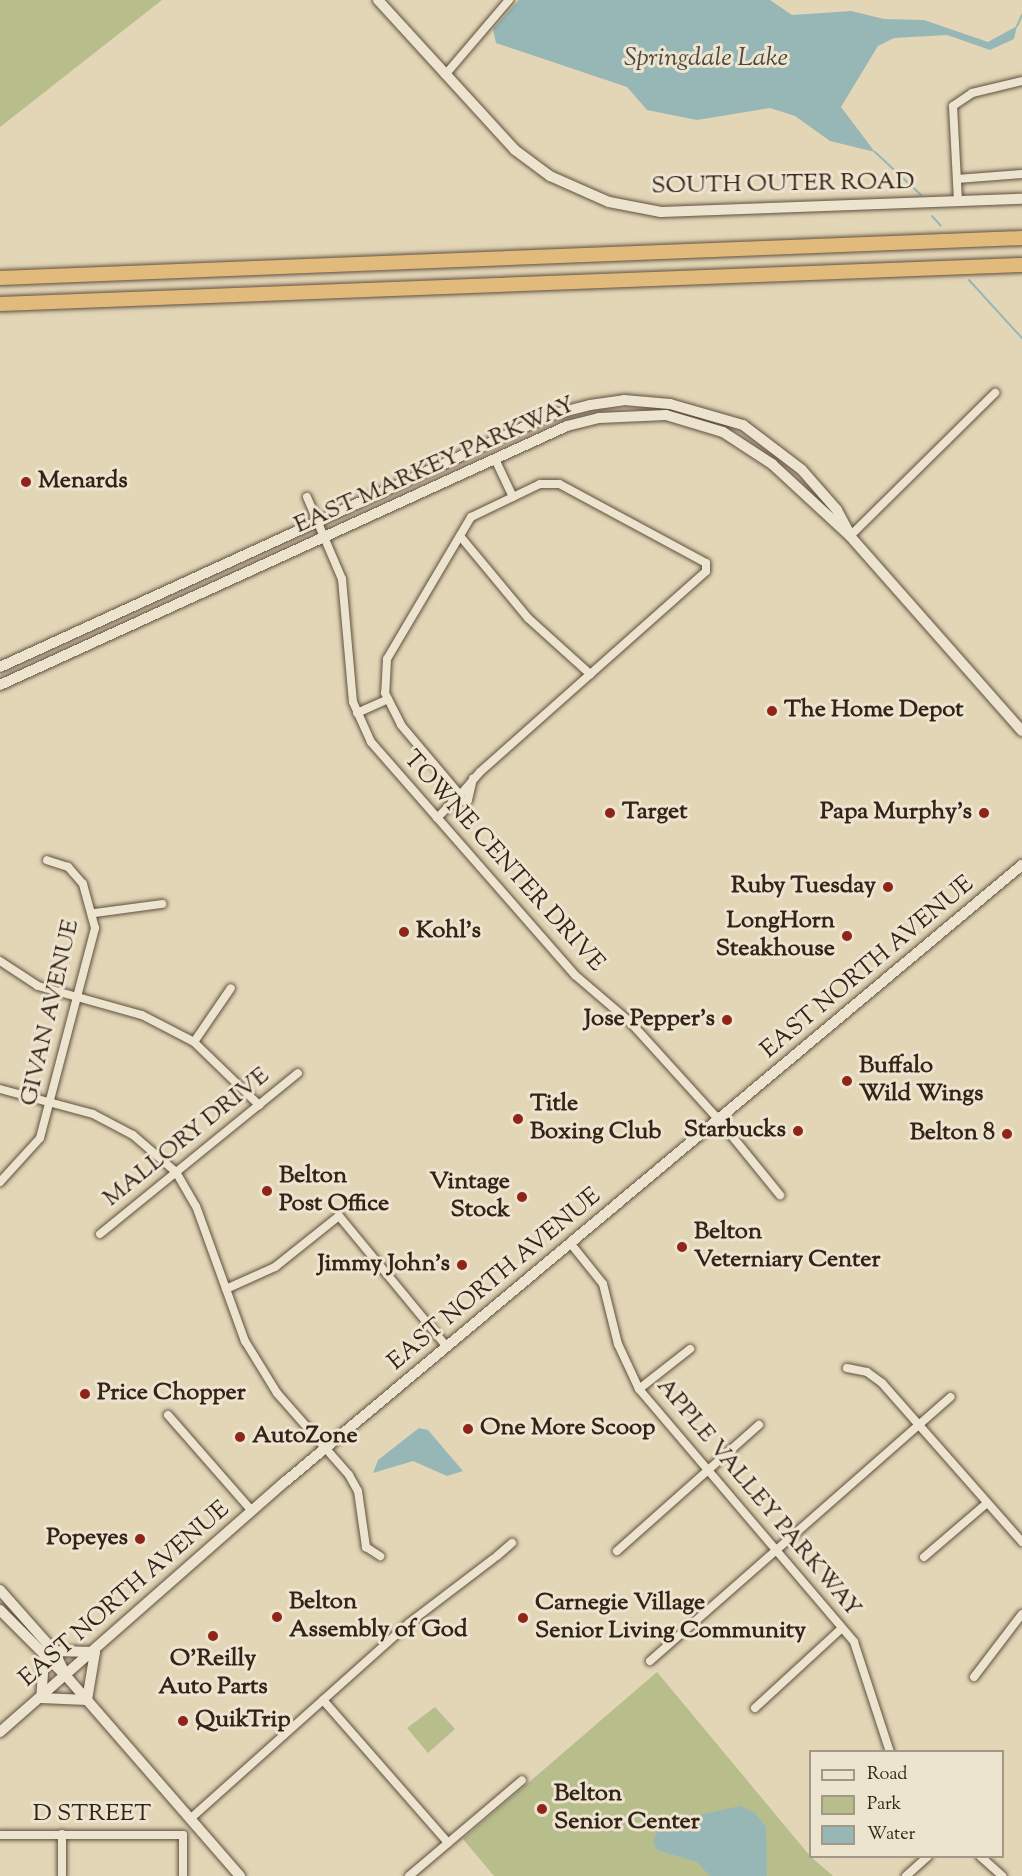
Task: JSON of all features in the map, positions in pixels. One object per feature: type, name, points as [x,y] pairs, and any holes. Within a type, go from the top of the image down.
[{"type":"highway","points":[[0,278],[1022,238]]},
{"type":"highway","points":[[0,304],[1022,265]]},
{"type":"street","name":"SOUTH OUTER ROAD","points":[[378,0],[522,156],[588,195],[651,211],[1022,199]]},
{"type":"street","points":[[445,75],[509,0]]},
{"type":"street","points":[[958,201],[953,106],[972,93],[1022,81]]},
{"type":"street","points":[[957,179],[1022,174]]},
{"type":"street","points":[[995,393],[850,536],[1022,731]]},
{"type":"street","name":"EAST MARKEY PARKWAY","points":[[0,667],[551,415],[624,400],[675,405],[751,430],[802,470],[837,510],[850,536]]},
{"type":"street","name":"EAST MARKEY PARKWAY","points":[[0,685],[495,459],[599,418],[666,415],[747,446],[850,536]]},
{"type":"street","points":[[495,459],[513,497]]},
{"type":"street","points":[[437,818],[460,795],[473,779],[706,571],[706,563],[559,484],[540,484],[471,517],[387,659],[388,699],[401,725],[460,795]]},
{"type":"street","name":"TOWNE CENTER DRIVE","points":[[307,497],[326,536],[347,604],[357,713],[371,742],[575,975],[631,1023],[719,1120],[780,1195]]},
{"type":"street","points":[[460,536],[528,618],[590,674]]},
{"type":"street","points":[[357,713],[388,699]]},
{"type":"street","points":[[453,802],[468,800],[473,779]]},
{"type":"street","name":"GIVAN AVENUE","points":[[0,1182],[40,1137],[52,1101],[78,1000],[95,913],[77,876],[47,860]]},
{"type":"street","name":"EAST NORTH AVENUE","points":[[0,1732],[67,1677],[252,1511],[325,1449],[1022,865]]},
{"type":"street","points":[[95,913],[162,903]]},
{"type":"street","points":[[0,961],[38,986],[78,1000],[142,1015],[194,1042],[259,1105]]},
{"type":"street","points":[[194,1042],[231,988]]},
{"type":"street","name":"MALLORY DRIVE","points":[[100,1234],[298,1073]]},
{"type":"street","points":[[0,1089],[52,1101],[121,1127],[176,1172],[196,1206],[226,1290],[259,1368],[358,1491],[366,1547],[380,1556]]},
{"type":"street","points":[[226,1290],[275,1267],[339,1216],[447,1347]]},
{"type":"street","name":"APPLE VALLEY PARKWAY","points":[[571,1244],[603,1284],[618,1344],[639,1389],[705,1473],[842,1628],[865,1665],[889,1749]]},
{"type":"street","points":[[639,1389],[690,1349]]},
{"type":"street","points":[[847,1368],[877,1379],[1022,1542]]},
{"type":"street","points":[[650,1661],[950,1397]]},
{"type":"street","points":[[168,1415],[252,1511]]},
{"type":"street","points":[[617,1551],[759,1425]]},
{"type":"street","points":[[924,1557],[987,1503]]},
{"type":"street","points":[[183,1876],[183,1835],[193,1822],[323,1700],[512,1543]]},
{"type":"street","points":[[0,1590],[54,1651],[67,1677]]},
{"type":"street","points":[[0,1610],[44,1659],[67,1677],[240,1876]]},
{"type":"street","points":[[974,1677],[1022,1614]]},
{"type":"street","points":[[755,1708],[842,1628]]},
{"type":"street","points":[[54,1651],[94,1653],[87,1700]]},
{"type":"street","points":[[44,1659],[41,1698],[87,1700]]},
{"type":"street","points":[[323,1700],[448,1843]]},
{"type":"street","points":[[409,1876],[522,1780]]},
{"type":"street","points":[[62,1834],[62,1876]]},
{"type":"street","name":"D STREET","points":[[0,1835],[183,1835]]},
{"type":"street","points":[[906,1876],[927,1858]]},
{"type":"street","points":[[981,1858],[1002,1876]]},
{"type":"green space","points":[[0,0],[162,0],[0,127]]},
{"type":"green space","points":[[657,1672],[809,1855],[809,1858],[812,1858],[833,1876],[494,1876],[463,1839]]},
{"type":"green space","points":[[435,1707],[455,1729],[428,1753],[407,1728]]},
{"type":"water","name":"Springdale Lake","points":[[519,0],[770,0],[792,15],[851,11],[884,19],[924,20],[988,42],[1017,26],[1014,39],[990,50],[947,35],[894,38],[878,46],[841,107],[875,152],[830,141],[795,116],[770,108],[697,120],[647,110],[627,87],[496,43],[493,29]]},
{"type":"water","points":[[419,1428],[428,1430],[463,1471],[447,1476],[413,1461],[373,1473],[378,1460]]},
{"type":"water","points":[[740,1806],[755,1813],[766,1827],[767,1876],[710,1876],[697,1862],[657,1850],[653,1840],[663,1823]]},
{"type":"waterway","points":[[1017,26],[1022,15]]},
{"type":"waterway","points":[[875,152],[921,195]]},
{"type":"waterway","points":[[932,216],[941,226]]},
{"type":"waterway","points":[[969,280],[1022,338]]},
{"type":"place","name":"Menards","points":[[26,482]]},
{"type":"place","name":"The Home Depot","points":[[772,711]]},
{"type":"place","name":"Target","points":[[610,813]]},
{"type":"place","name":"Papa Murphy's","points":[[984,813]]},
{"type":"place","name":"Ruby Tuesday","points":[[888,887]]},
{"type":"place","name":"Kohl's","points":[[404,932]]},
{"type":"place","name":"LongHorn Steakhouse","points":[[847,936]]},
{"type":"place","name":"Jose Pepper's","points":[[727,1020]]},
{"type":"place","name":"Buffalo Wild Wings","points":[[847,1081]]},
{"type":"place","name":"Title Boxing Club","points":[[518,1119]]},
{"type":"place","name":"Starbucks","points":[[798,1131]]},
{"type":"place","name":"Belton 8","points":[[1007,1134]]},
{"type":"place","name":"Belton Post Office","points":[[267,1191]]},
{"type":"place","name":"Vintage Stock","points":[[522,1197]]},
{"type":"place","name":"Belton Veterniary Center","points":[[682,1247]]},
{"type":"place","name":"Jimmy John's","points":[[462,1265]]},
{"type":"place","name":"Price Chopper","points":[[85,1394]]},
{"type":"place","name":"One More Scoop","points":[[468,1429]]},
{"type":"place","name":"AutoZone","points":[[240,1437]]},
{"type":"place","name":"Popeyes","points":[[140,1539]]},
{"type":"place","name":"Belton Assembly of God","points":[[277,1617]]},
{"type":"place","name":"Carnegie Village Senior Living Community","points":[[523,1618]]},
{"type":"place","name":"O'Reilly Auto Parts","points":[[213,1636]]},
{"type":"place","name":"QuikTrip","points":[[183,1721]]},
{"type":"place","name":"Belton Senior Center","points":[[542,1809]]}]
